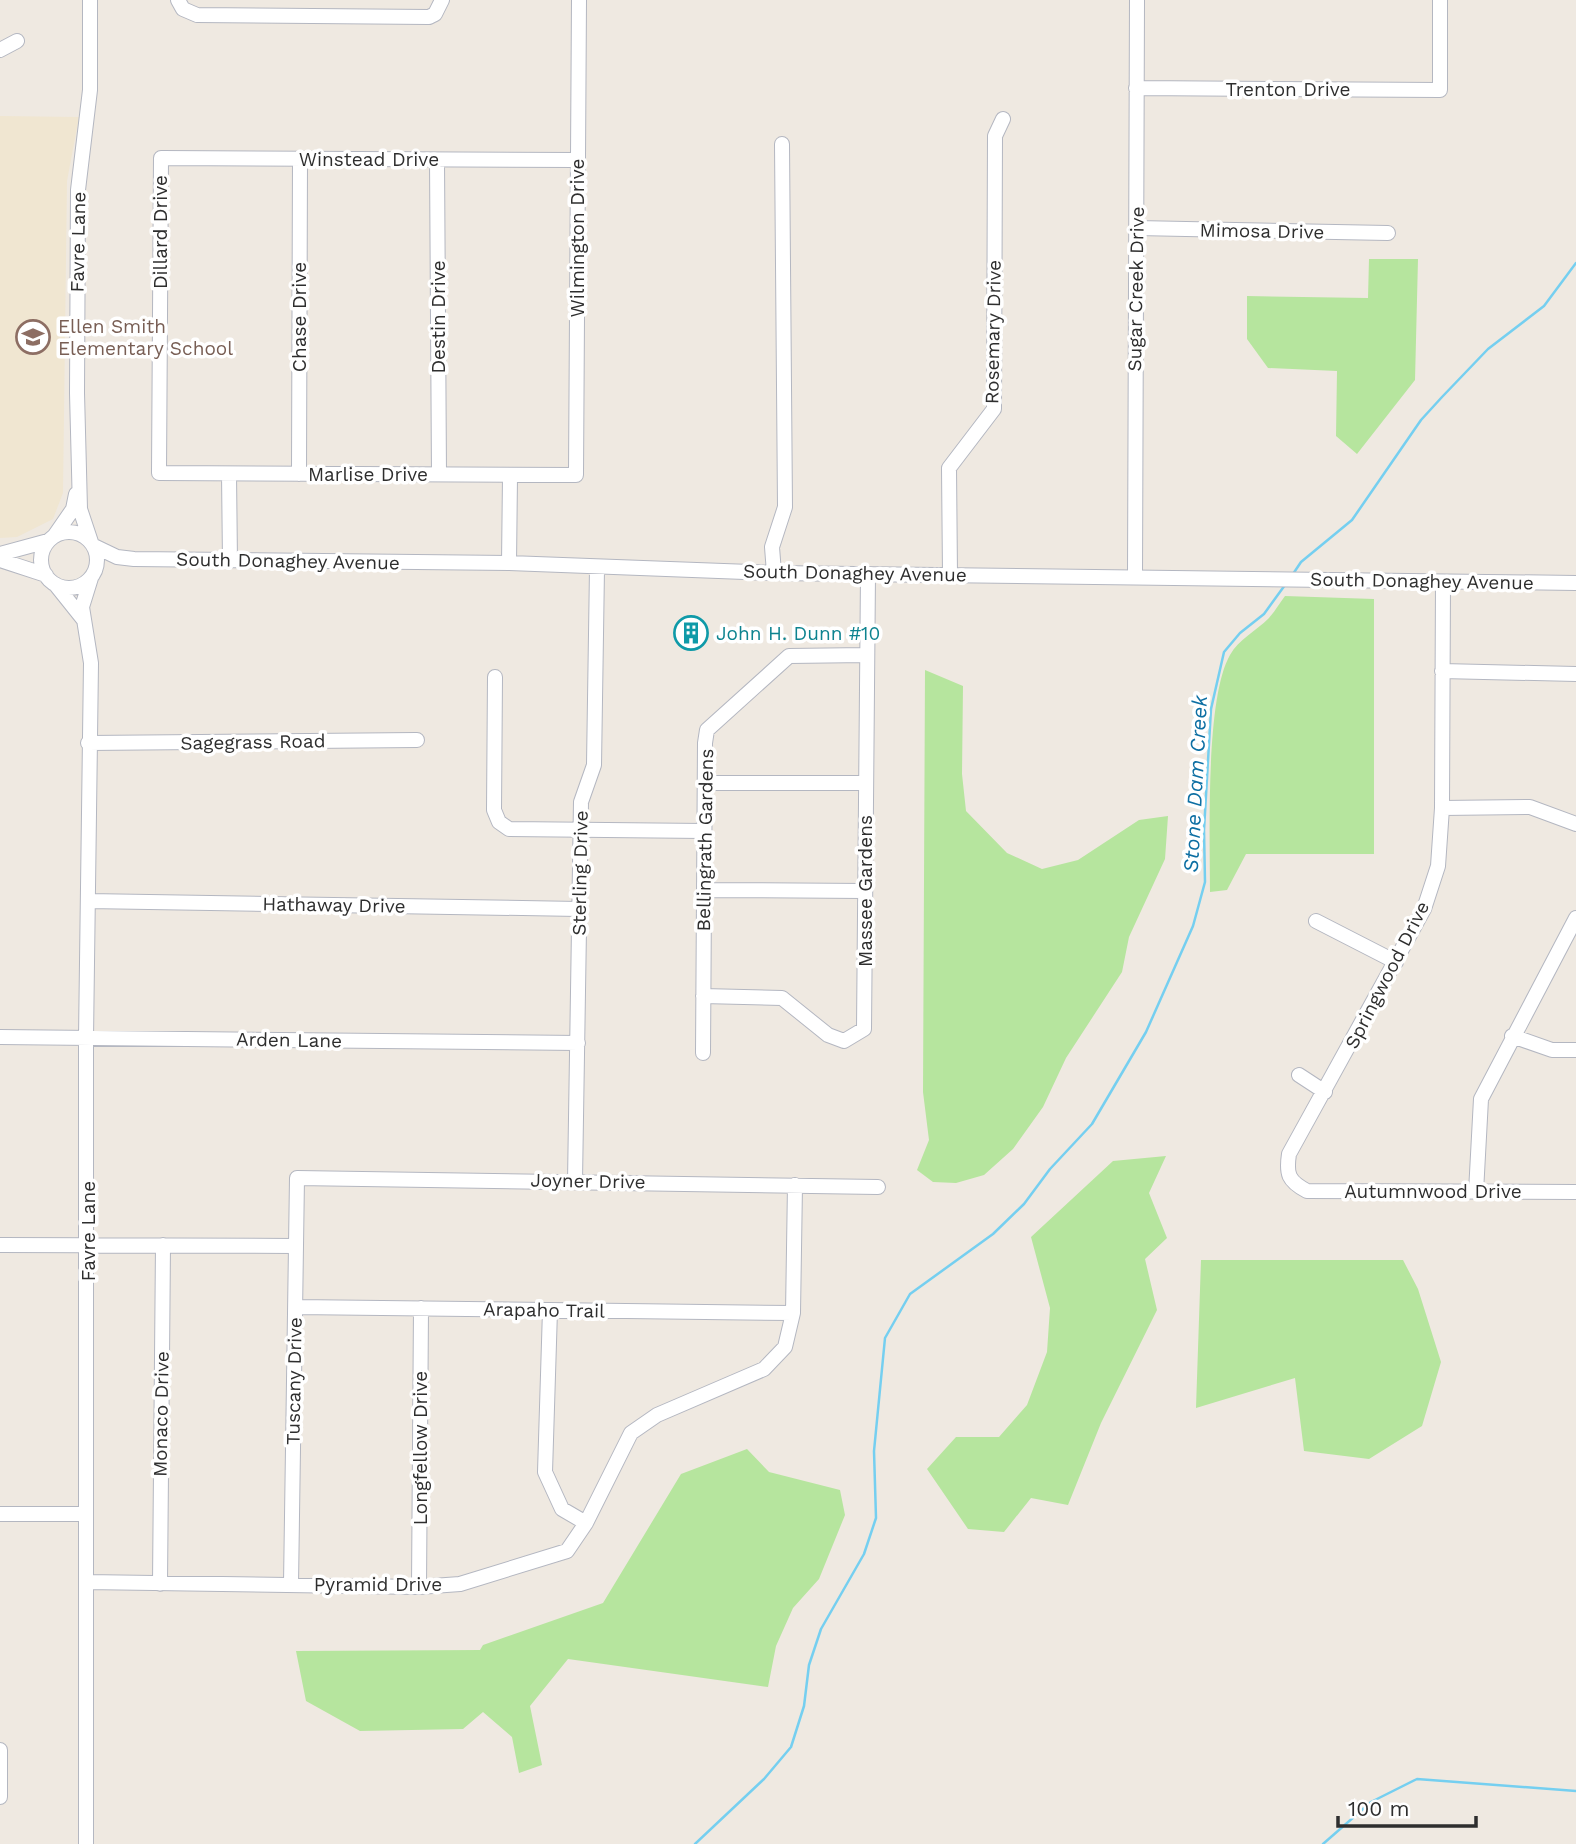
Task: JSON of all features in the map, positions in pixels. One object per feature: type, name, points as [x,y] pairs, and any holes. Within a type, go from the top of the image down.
[{"type":"street","name":"Favre Lane","points":[[90,0],[90,90],[78,190],[78,486],[82,518],[93,544]]},
{"type":"street","points":[[308,17],[309,0]]},
{"type":"street","name":"Wilmington Drive","points":[[576,475],[579,0]]},
{"type":"street","name":"Sugar Creek Drive","points":[[1135,578],[1137,0]]},
{"type":"street","name":"Trenton Drive","points":[[1136,88],[1440,90],[1440,0]]},
{"type":"street","points":[[180,4],[197,15],[391,18],[439,7]]},
{"type":"street","points":[[0,50],[17,41]]},
{"type":"street","name":"Rosemary Drive","points":[[950,574],[949,468],[994,409],[995,136],[1003,119]]},
{"type":"street","points":[[774,573],[772,547],[785,507],[782,144]]},
{"type":"street","name":"Winstead Drive","points":[[161,159],[577,160]]},
{"type":"street","name":"Dillard Drive","points":[[159,473],[161,159]]},
{"type":"street","name":"Chase Drive","points":[[299,474],[300,159]]},
{"type":"street","name":"Destin Drive","points":[[437,160],[439,474]]},
{"type":"street","name":"Mimosa Drive","points":[[1137,228],[1388,233]]},
{"type":"street","name":"Marlise Drive","points":[[159,473],[439,474],[510,477],[576,475]]},
{"type":"street","points":[[229,474],[230,561]]},
{"type":"street","points":[[509,563],[510,477]]},
{"type":"street","name":"Favre Lane","points":[[52,538],[73,509],[78,486]]},
{"type":"street","points":[[0,554],[71,531],[93,544],[97,556],[92,576],[78,586],[50,579],[0,560]]},
{"type":"street","points":[[50,579],[41,558],[52,538]]},
{"type":"street","name":"South Donaghey Avenue","points":[[93,544],[117,557],[134,559],[509,563],[597,569],[774,573],[1576,583]]},
{"type":"street","name":"South Donaghey Avenue","points":[[92,576],[134,559]]},
{"type":"street","name":"Sterling Drive","points":[[575,1181],[581,802],[594,765],[597,569]]},
{"type":"street","name":"Massee Gardens","points":[[703,996],[782,998],[828,1035],[844,1041],[864,1029],[867,574]]},
{"type":"street","name":"Favre Lane","points":[[86,1844],[85,1514],[89,1247],[86,1038],[91,663],[83,619],[83,597],[92,576]]},
{"type":"street","name":"Favre Lane","points":[[50,579],[83,619]]},
{"type":"street","name":"Springwood Drive","points":[[1293,1184],[1287,1172],[1289,1154],[1423,909],[1438,866],[1442,808],[1443,583]]},
{"type":"street","name":"Bellingrath Gardens","points":[[703,1053],[704,783],[708,730],[789,656],[866,655]]},
{"type":"street","points":[[1442,671],[1576,674]]},
{"type":"street","points":[[495,677],[494,810],[499,822],[509,829],[704,831]]},
{"type":"street","name":"Sagegrass Road","points":[[88,743],[417,740]]},
{"type":"street","points":[[704,783],[865,783]]},
{"type":"street","points":[[1442,808],[1530,807],[1576,824]]},
{"type":"street","points":[[704,890],[865,891]]},
{"type":"street","name":"Hathaway Drive","points":[[88,901],[579,909]]},
{"type":"street","points":[[1476,1192],[1481,1099],[1576,918]]},
{"type":"street","points":[[1316,921],[1395,962]]},
{"type":"street","points":[[1512,1036],[1552,1050],[1576,1050]]},
{"type":"street","name":"Arden Lane","points":[[0,1037],[578,1043]]},
{"type":"street","points":[[1300,1075],[1325,1092]]},
{"type":"street","name":"Joyner Drive","points":[[297,1178],[878,1187]]},
{"type":"street","name":"Tuscany Drive","points":[[291,1584],[297,1178]]},
{"type":"street","name":"Autumnwood Drive","points":[[1293,1184],[1307,1191],[1576,1192]]},
{"type":"street","name":"Pyramid Drive","points":[[86,1582],[419,1587],[460,1584],[567,1551],[586,1523],[631,1433],[657,1415],[764,1369],[785,1347],[793,1313],[795,1185]]},
{"type":"street","points":[[0,1245],[295,1246]]},
{"type":"street","name":"Monaco Drive","points":[[160,1584],[163,1245]]},
{"type":"street","name":"Arapaho Trail","points":[[296,1307],[793,1313]]},
{"type":"street","name":"Longfellow Drive","points":[[419,1587],[421,1308]]},
{"type":"street","points":[[550,1310],[545,1472],[562,1509],[586,1523]]},
{"type":"street","points":[[0,1514],[85,1514]]},
{"type":"street","points":[[0,1750],[0,1797]]},
{"type":"shaded area","name":"Ellen Smith Elementary School","points":[[0,116],[79,117],[67,181],[63,493],[53,519],[17,537],[0,538]]},
{"type":"green space","points":[[1369,259],[1418,259],[1415,380],[1357,454],[1336,436],[1337,371],[1268,368],[1247,339],[1247,296],[1368,298]]},
{"type":"green space","points":[[1285,596],[1374,599],[1374,854],[1246,854],[1227,890],[1210,892],[1211,770],[1216,703],[1222,675],[1234,649],[1269,618]]},
{"type":"green space","points":[[925,670],[963,686],[962,774],[966,811],[1007,853],[1042,869],[1078,860],[1139,820],[1168,816],[1165,859],[1129,937],[1122,972],[1066,1058],[1043,1107],[1013,1149],[984,1175],[956,1183],[933,1182],[917,1170],[929,1140],[923,1092]]},
{"type":"green space","points":[[1166,1156],[1149,1193],[1167,1238],[1145,1259],[1157,1310],[1101,1423],[1068,1505],[1031,1498],[1004,1532],[968,1529],[927,1469],[956,1437],[999,1437],[1027,1405],[1047,1352],[1050,1308],[1031,1237],[1113,1161]]},
{"type":"green space","points":[[1201,1260],[1403,1260],[1418,1289],[1441,1362],[1422,1426],[1369,1459],[1304,1451],[1295,1378],[1196,1408]]},
{"type":"green space","points":[[747,1449],[769,1472],[840,1490],[845,1515],[819,1579],[793,1608],[776,1646],[768,1687],[568,1659],[530,1706],[542,1765],[519,1773],[512,1737],[483,1712],[463,1729],[360,1731],[306,1701],[296,1651],[480,1650],[483,1645],[603,1603],[681,1474]]},
{"type":"waterway","name":"Stone Dam Creek","points":[[1293,574],[1301,562],[1352,520],[1421,420],[1488,349],[1544,306],[1576,263]]},
{"type":"waterway","name":"Stone Dam Creek","points":[[695,1844],[764,1779],[791,1747],[804,1706],[809,1665],[821,1629],[864,1554],[876,1518],[874,1451],[885,1338],[910,1294],[993,1234],[1024,1204],[1050,1169],[1092,1124],[1146,1032],[1193,926],[1205,882],[1204,830],[1211,709],[1224,652],[1240,633],[1264,614],[1285,585]]},
{"type":"waterway","points":[[1323,1844],[1371,1802],[1417,1779],[1576,1791]]},
{"type":"place","name":"Ellen Smith Elementary School","points":[[33,337]]},
{"type":"place","name":"John H. Dunn #10","points":[[691,633]]}]
